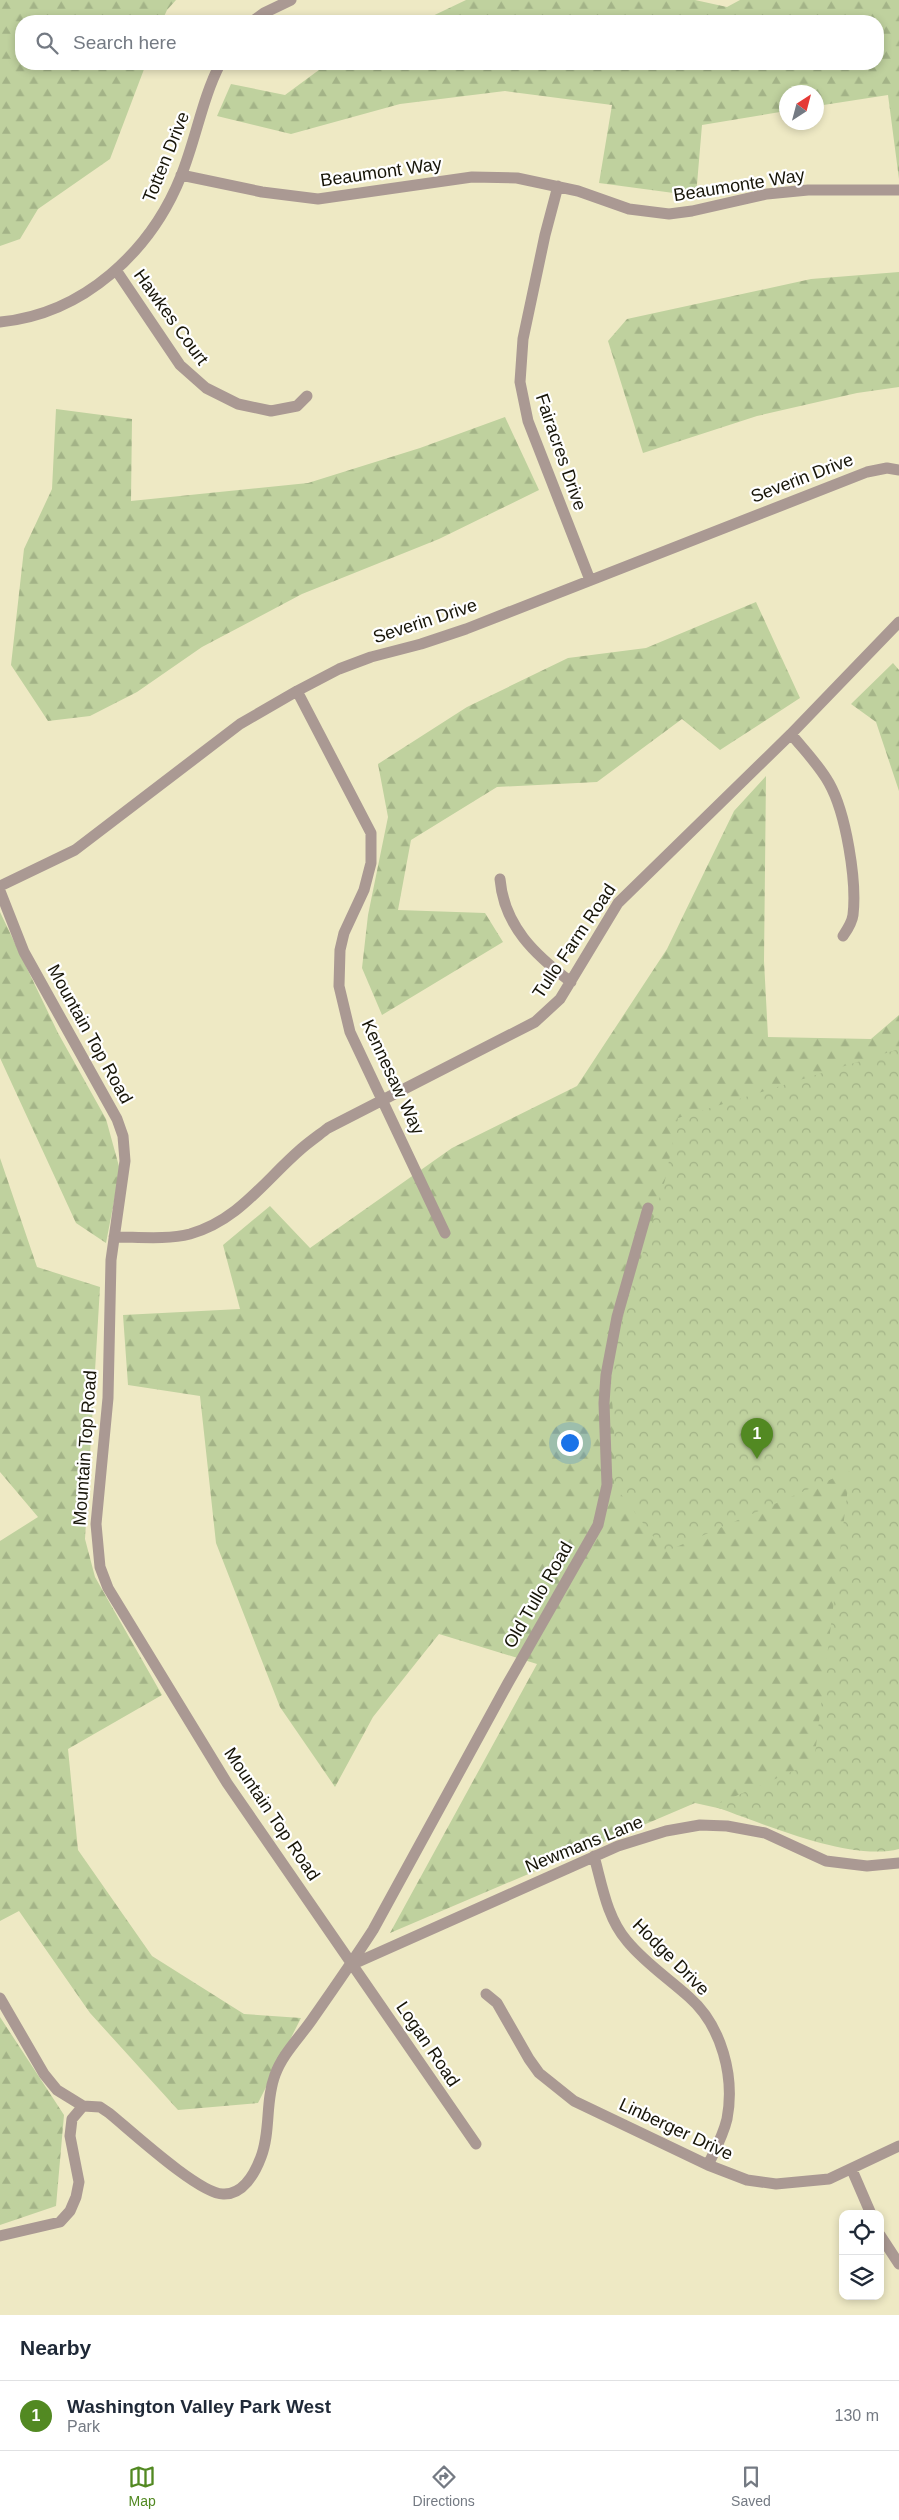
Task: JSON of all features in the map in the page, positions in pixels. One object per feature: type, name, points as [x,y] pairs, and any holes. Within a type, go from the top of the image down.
[{"type":"street","points":[[261,15],[291,0]]},
{"type":"street","name":"Totten Drive","points":[[0,322],[43,312],[67,302],[93,288],[133,254],[154,228],[167,207],[181,175],[218,70]]},
{"type":"street","name":"Beaumont Way","points":[[181,175],[262,192],[318,199],[472,177],[518,178],[558,186]]},
{"type":"street","name":"Beaumonte Way","points":[[558,186],[629,209],[669,214],[692,211],[767,194],[808,190],[899,190]]},
{"type":"street","name":"Fairacres Drive","points":[[558,186],[545,236],[523,339],[520,382],[528,421],[590,580]]},
{"type":"street","name":"Hawkes Court","points":[[116,270],[180,365],[206,388],[238,404],[271,411],[297,406],[308,396]]},
{"type":"street","name":"Severin Drive","points":[[0,886],[75,850],[240,724],[339,669],[371,657],[421,644],[466,629],[866,472],[887,468],[899,470]]},
{"type":"street","name":"Tullo Farm Road","points":[[114,1237],[191,1234],[222,1220],[249,1201],[308,1144],[328,1128],[535,1022],[560,999],[618,903],[791,734],[899,622]]},
{"type":"street","name":"Kennesaw Way","points":[[297,691],[371,833],[371,863],[364,890],[344,933],[340,950],[339,986],[350,1032],[384,1099],[445,1234]]},
{"type":"street","points":[[791,734],[815,762],[829,783],[843,822],[848,849],[853,916],[843,936]]},
{"type":"street","points":[[500,879],[506,908],[523,939],[540,959],[571,982]]},
{"type":"street","name":"Mountain Top Road","points":[[0,891],[24,952],[117,1118],[123,1136],[125,1161],[111,1260],[108,1398],[96,1524],[96,1546],[100,1567],[120,1611],[227,1783],[328,1928],[351,1965]]},
{"type":"street","name":"Old Tullo Road","points":[[0,1998],[44,2074],[57,2090],[83,2106],[100,2107],[180,2171],[208,2189],[222,2194],[234,2192],[246,2184],[261,2157],[266,2140],[275,2074],[282,2060],[351,1965],[598,1525],[607,1486],[604,1403],[606,1375],[617,1317],[648,1208]]},
{"type":"street","name":"Newmans Lane","points":[[351,1965],[594,1856],[646,1835],[700,1825],[727,1826],[765,1833],[826,1861],[848,1865],[880,1866],[899,1863]]},
{"type":"street","name":"Hodge Drive","points":[[594,1856],[611,1914],[623,1936],[652,1967],[691,1998],[718,2036],[729,2082],[729,2100],[722,2136],[708,2165]]},
{"type":"street","name":"Logan Road","points":[[351,1965],[476,2144]]},
{"type":"street","name":"Linberger Drive","points":[[486,1994],[497,2004],[529,2059],[551,2084],[574,2101],[708,2165],[747,2180],[776,2184],[818,2181],[852,2170],[899,2146]]},
{"type":"street","points":[[0,2236],[60,2222],[70,2211],[76,2197],[79,2182],[70,2136],[72,2119],[83,2106]]},
{"type":"street","points":[[852,2170],[869,2210]]},
{"type":"street","points":[[884,2241],[899,2264]]},
{"type":"green space","points":[[0,0],[176,0],[165,15],[15,15],[15,70],[144,70],[110,159],[38,209],[20,239],[0,246]]},
{"type":"green space","points":[[466,0],[695,0],[727,7],[740,0],[899,0],[899,179],[888,95],[824,105],[824,85],[779,85],[779,112],[702,125],[696,196],[599,183],[612,105],[505,91],[400,104],[291,134],[217,116],[231,84],[285,95],[319,70],[884,70],[884,15],[435,15]]},
{"type":"green space","points":[[899,272],[899,387],[857,393],[757,416],[643,453],[608,341],[627,319],[811,279]]},
{"type":"green space","points":[[56,409],[132,419],[131,501],[308,483],[420,448],[505,417],[539,490],[439,539],[302,594],[202,647],[137,692],[90,716],[48,721],[11,665],[24,549],[52,489]]},
{"type":"green space","points":[[756,602],[800,698],[720,750],[682,719],[597,782],[497,787],[411,840],[398,910],[485,913],[503,942],[382,1015],[362,968],[368,915],[388,817],[378,764],[467,707],[568,658],[646,648]]},
{"type":"green space","points":[[893,663],[899,670],[899,791],[876,722],[851,704]]},
{"type":"green space","points":[[766,776],[764,961],[768,1037],[871,1039],[899,1015],[899,1844],[822,1831],[695,1803],[390,1933],[537,1664],[439,1634],[373,1717],[335,1787],[280,1707],[216,1543],[200,1396],[128,1385],[123,1315],[240,1309],[223,1245],[270,1206],[310,1248],[452,1148],[577,1086],[667,949],[734,811]]},
{"type":"green space","points":[[0,912],[58,1033],[106,1119],[120,1170],[106,1243],[76,1223],[0,1058]]},
{"type":"green space","points":[[899,1049],[899,1849],[879,1852],[832,1846],[806,1839],[713,1806],[814,1762],[850,1471],[665,1552],[614,1485],[615,1447],[611,1381],[613,1350],[665,1180],[678,1118]]},
{"type":"green space","points":[[0,1158],[37,1267],[100,1287],[85,1539],[95,1577],[162,1695],[68,1749],[78,1850],[152,1956],[244,2014],[301,2018],[258,2103],[178,2110],[90,2013],[19,1911],[0,1921],[0,1541],[38,1517],[0,1472]]},
{"type":"green space","points":[[0,2017],[64,2115],[56,2206],[0,2225]]},
{"type":"place","name":"Washington Valley Park West","points":[[757,1459]]}]
